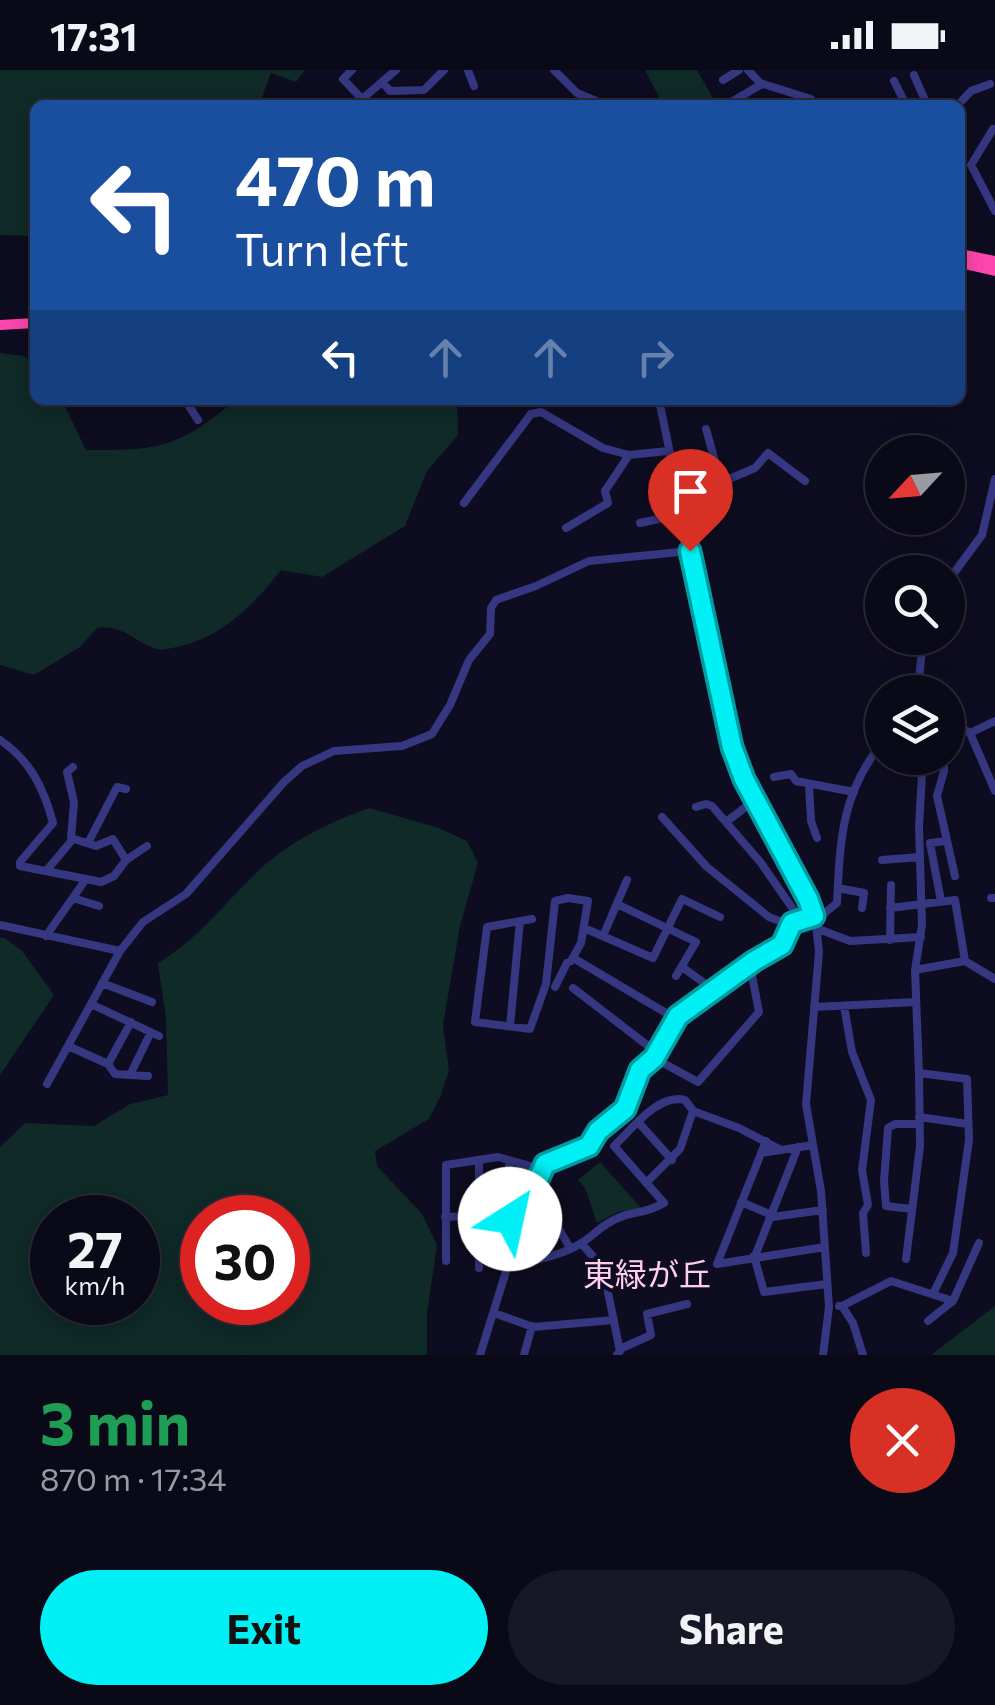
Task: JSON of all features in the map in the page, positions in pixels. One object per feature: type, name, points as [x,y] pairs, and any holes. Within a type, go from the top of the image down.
[{"type":"highway","points":[[965,255],[995,261]]},
{"type":"highway","points":[[965,264],[995,272]]},
{"type":"highway","points":[[0,328],[30,327]]},
{"type":"street","points":[[352,70],[343,80],[362,99],[396,70]]},
{"type":"street","points":[[383,83],[390,91],[424,90],[444,70]]},
{"type":"street","points":[[468,70],[474,86]]},
{"type":"street","points":[[554,70],[577,93],[594,100]]},
{"type":"street","points":[[723,80],[739,70]]},
{"type":"street","points":[[748,70],[762,84],[802,100]]},
{"type":"street","points":[[914,74],[925,100]]},
{"type":"street","points":[[894,81],[904,100]]},
{"type":"street","points":[[736,100],[762,84]]},
{"type":"street","points":[[963,100],[971,91],[990,84]]},
{"type":"street","points":[[572,100],[577,93]]},
{"type":"street","points":[[993,129],[971,165],[995,211]]},
{"type":"street","points":[[188,405],[198,420]]},
{"type":"street","points":[[660,405],[728,732],[755,800],[816,921],[819,952],[806,1104],[823,1210],[829,1306],[823,1355]]},
{"type":"street","points":[[464,503],[532,414],[541,412],[603,448],[629,455],[668,451]]},
{"type":"street","points":[[706,428],[720,483]]},
{"type":"street","points":[[679,500],[755,468],[768,453],[805,481]]},
{"type":"street","points":[[566,528],[608,502],[605,491],[629,455]]},
{"type":"street","points":[[965,558],[982,535],[995,480]]},
{"type":"street","points":[[640,523],[682,514]]},
{"type":"street","points":[[47,1084],[120,952],[143,922],[186,894],[284,782],[302,766],[334,751],[402,746],[432,734],[450,705],[469,660],[490,634],[490,608],[496,600],[588,561],[690,551]]},
{"type":"street","points":[[970,733],[995,722]]},
{"type":"street","points":[[965,730],[992,774],[995,791]]},
{"type":"street","points":[[1,742],[26,763],[45,793],[52,823],[20,862],[25,869],[108,880],[146,846]]},
{"type":"street","points":[[73,767],[67,772],[74,802],[70,835],[96,846],[114,840],[126,860]]},
{"type":"street","points":[[662,817],[707,867],[769,917],[790,925],[816,921],[838,903],[838,852],[854,792],[865,772]]},
{"type":"street","points":[[774,777],[791,774],[796,782],[854,792]]},
{"type":"street","points":[[906,1259],[919,1120],[915,970],[920,937],[918,844],[922,775]]},
{"type":"street","points":[[943,775],[936,796],[955,876]]},
{"type":"street","points":[[809,785],[810,821],[816,838]]},
{"type":"street","points":[[88,843],[118,787],[126,789]]},
{"type":"street","points":[[726,822],[755,800]]},
{"type":"street","points":[[696,807],[712,806],[793,908]]},
{"type":"street","points":[[46,871],[73,839]]},
{"type":"street","points":[[918,844],[946,840]]},
{"type":"street","points":[[930,843],[940,901]]},
{"type":"street","points":[[882,860],[919,857]]},
{"type":"street","points":[[46,936],[86,880]]},
{"type":"street","points":[[602,936],[627,880]]},
{"type":"street","points":[[890,940],[891,884]]},
{"type":"street","points":[[838,888],[864,893],[862,908]]},
{"type":"street","points":[[73,898],[99,906]]},
{"type":"street","points":[[584,928],[653,958],[682,900],[720,916]]},
{"type":"street","points":[[890,908],[955,900],[965,962]]},
{"type":"street","points":[[532,920],[487,927],[475,1022],[530,1029],[546,984],[550,917],[555,901],[588,901],[584,928],[555,987]]},
{"type":"street","points":[[617,904],[696,942],[676,976]]},
{"type":"street","points":[[510,1026],[520,921]]},
{"type":"street","points":[[816,921],[850,941],[920,937]]},
{"type":"street","points":[[0,924],[120,952]]},
{"type":"street","points":[[510,1217],[535,1188],[541,1169],[589,1146],[598,1131],[625,1109],[640,1070],[655,1055],[678,1016],[782,945],[790,925]]},
{"type":"street","points":[[571,960],[671,1016]]},
{"type":"street","points":[[915,970],[965,962],[995,980]]},
{"type":"street","points":[[573,988],[655,1055],[698,1082],[759,1012],[750,964]]},
{"type":"street","points":[[682,967],[714,990]]},
{"type":"street","points":[[102,983],[152,1002]]},
{"type":"street","points":[[814,1007],[916,1002]]},
{"type":"street","points":[[91,1004],[155,1034],[130,1075]]},
{"type":"street","points":[[844,1006],[852,1052],[871,1100],[862,1170],[868,1205],[863,1212],[866,1254]]},
{"type":"street","points":[[108,1064],[130,1022]]},
{"type":"street","points":[[68,1046],[108,1064],[116,1074],[148,1076]]},
{"type":"street","points":[[919,1073],[967,1079],[969,1140],[953,1253],[932,1294]]},
{"type":"street","points":[[508,1266],[581,1244],[595,1229],[625,1215],[647,1213],[664,1203],[614,1146],[658,1106],[676,1098],[686,1100],[694,1112],[781,1150]]},
{"type":"street","points":[[646,1183],[672,1160],[694,1112]]},
{"type":"street","points":[[912,1209],[886,1206],[888,1128],[919,1120],[968,1124]]},
{"type":"street","points":[[639,1123],[672,1160]]},
{"type":"street","points":[[766,1141],[717,1264],[825,1247]]},
{"type":"street","points":[[761,1152],[813,1145]]},
{"type":"street","points":[[798,1148],[755,1256],[764,1292],[827,1284]]},
{"type":"street","points":[[446,1261],[446,1165],[498,1156],[541,1169]]},
{"type":"street","points":[[479,1268],[480,1160]]},
{"type":"street","points":[[480,1355],[508,1266],[509,1160]]},
{"type":"street","points":[[535,1188],[570,1248]]},
{"type":"street","points":[[741,1202],[772,1216],[823,1210]]},
{"type":"street","points":[[445,1217],[510,1217]]},
{"type":"street","points":[[725,1243],[737,1260]]},
{"type":"street","points":[[928,1321],[954,1301],[979,1243]]},
{"type":"street","points":[[581,1244],[602,1268],[619,1352],[650,1334],[647,1314],[687,1304]]},
{"type":"street","points":[[829,1306],[842,1306],[891,1281],[954,1301]]},
{"type":"street","points":[[842,1306],[853,1322],[863,1355]]},
{"type":"street","points":[[494,1314],[532,1326],[614,1320]]},
{"type":"street","points":[[524,1355],[532,1326]]},
{"type":"green space","points":[[0,70],[305,70],[296,82],[271,73],[261,100],[30,100],[30,236],[0,235]]},
{"type":"green space","points":[[645,70],[697,70],[714,100],[660,100]]},
{"type":"green space","points":[[0,353],[24,356],[30,361],[30,405],[64,405],[86,450],[162,445],[192,432],[226,405],[457,405],[458,435],[427,471],[405,526],[322,577],[281,570],[259,596],[222,628],[177,647],[162,650],[116,629],[97,628],[80,647],[34,675],[0,665]]},
{"type":"green space","points":[[369,808],[439,828],[467,841],[478,863],[460,926],[443,1025],[449,1071],[440,1097],[429,1119],[375,1151],[377,1166],[422,1214],[437,1245],[427,1314],[427,1355],[0,1355],[0,1147],[25,1123],[94,1126],[130,1104],[168,1095],[166,1019],[158,963],[196,934],[276,856],[321,828]]},
{"type":"green space","points":[[0,938],[22,951],[54,995],[0,1075]]},
{"type":"green space","points":[[600,1162],[642,1209],[618,1212],[597,1223],[585,1188],[578,1180]]},
{"type":"green space","points":[[995,1306],[995,1355],[931,1355]]},
{"type":"district","name":"東緑が丘","points":[[647,1273]]},
{"type":"route","points":[[510,1219],[531,1195],[545,1164],[589,1146],[598,1131],[625,1109],[637,1074],[654,1058],[678,1016],[782,945],[792,923],[814,916],[744,779],[732,747],[690,551]]}]
